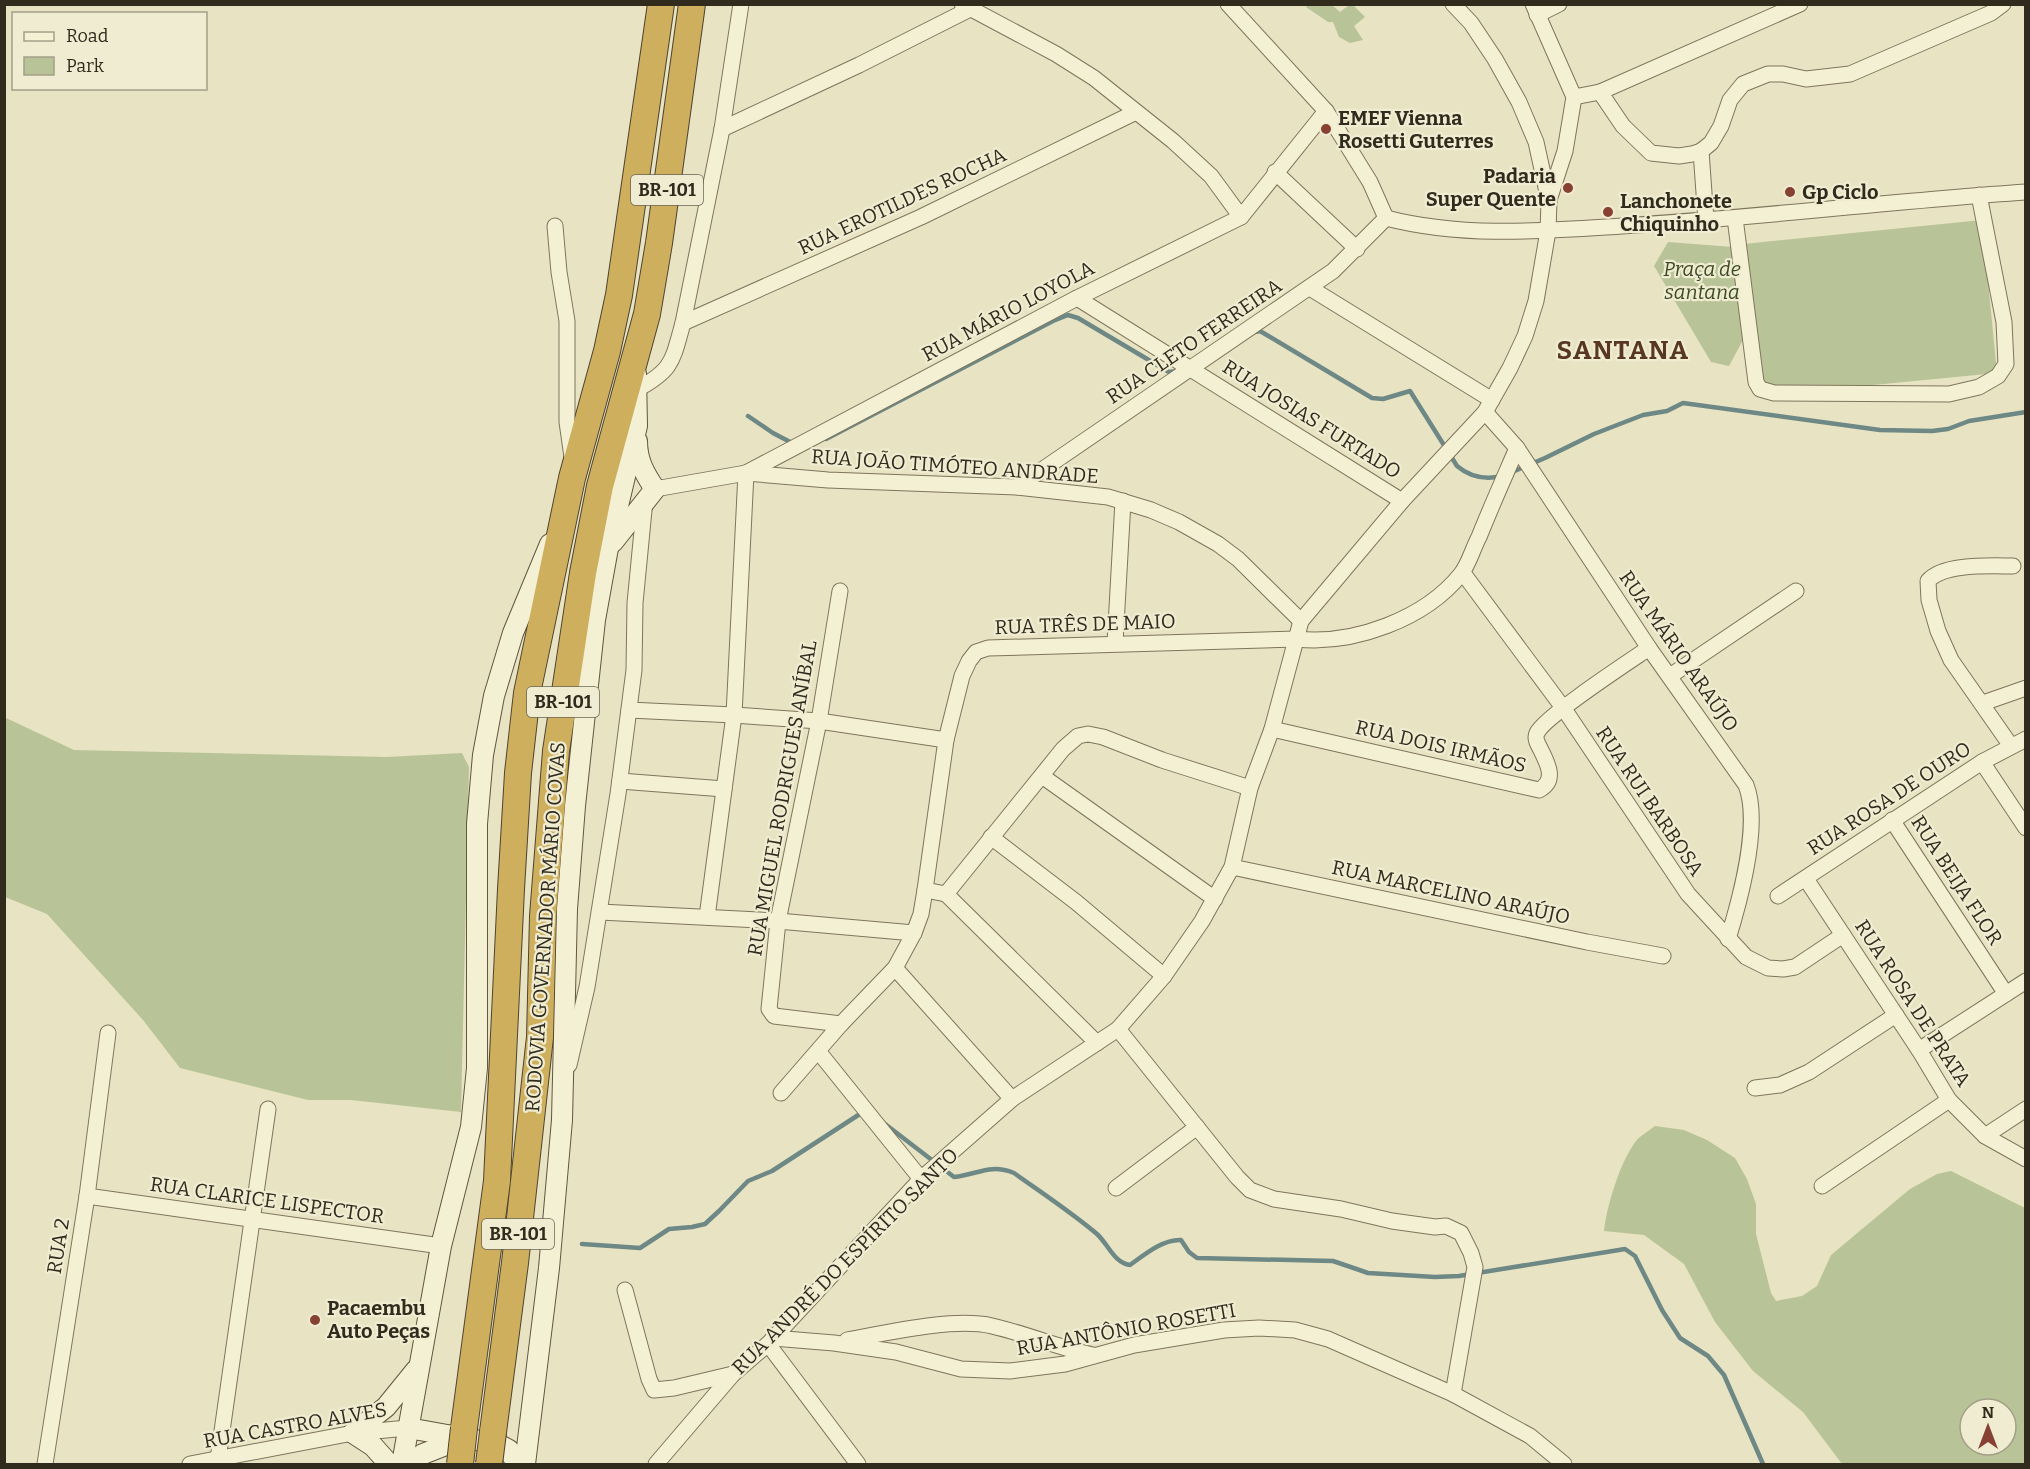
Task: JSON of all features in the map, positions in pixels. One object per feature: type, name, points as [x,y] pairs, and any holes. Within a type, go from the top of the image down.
[{"type":"highway","name":"RODOVIA GOVERNADOR MÁRIO COVAS","points":[[460,1464],[496,1181],[518,773],[528,693],[574,469],[607,351],[619,295],[661,4]]},
{"type":"highway","name":"RODOVIA GOVERNADOR MÁRIO COVAS","points":[[489,1464],[515,1263],[540,1037],[543,916],[556,751],[598,497],[647,314],[692,4]]},
{"type":"street","points":[[636,390],[658,378],[666,370],[674,354],[683,323],[722,129],[741,4]]},
{"type":"street","points":[[1228,4],[1326,111],[1370,182],[1386,218],[1418,226],[1470,231],[1548,231],[1706,221],[2025,192]]},
{"type":"street","name":"RUA ANDRÉ DO ESPÍRITO SANTO","points":[[656,1464],[733,1374],[771,1341],[921,1179],[1012,1099],[1118,1029],[1164,976],[1215,899],[1232,867],[1250,788],[1272,729],[1301,621],[1402,501],[1488,406],[1510,368],[1525,336],[1536,301],[1548,231],[1549,201],[1536,142],[1519,102],[1495,58],[1471,23],[1453,4]]},
{"type":"street","points":[[1549,201],[1565,151],[1574,97],[1535,10],[1559,4]]},
{"type":"street","points":[[1574,97],[1600,92],[1800,4]]},
{"type":"street","points":[[1600,92],[1623,126],[1651,153],[1679,156],[1701,151],[1711,143],[1721,126],[1730,100],[1743,84],[1768,74],[1783,74],[1806,79],[1850,74],[1991,13],[2003,4]]},
{"type":"street","points":[[722,129],[859,64],[969,6],[1056,54],[1094,78],[1173,141],[1211,176],[1240,217]]},
{"type":"street","name":"RUA MÁRIO LOYOLA","points":[[746,473],[1077,298],[1240,217],[1326,111]]},
{"type":"street","name":"RUA EROTILDES ROCHA","points":[[683,323],[921,217],[1136,112]]},
{"type":"street","points":[[1701,151],[1706,221]]},
{"type":"street","points":[[1275,172],[1357,249]]},
{"type":"street","points":[[1735,218],[1755,382],[1760,389],[1774,393],[1949,394],[1979,387],[1994,380],[2003,372],[2006,364],[2004,322],[1979,195]]},
{"type":"street","name":"RUA CLETO FERREIRA","points":[[1017,487],[1310,288],[1357,249],[1386,218]]},
{"type":"street","points":[[555,226],[567,321],[567,422],[574,469]]},
{"type":"street","name":"RUA MÁRIO ARAÚJO","points":[[1310,288],[1488,406],[1649,648],[1746,785],[1751,797],[1752,817],[1746,861],[1728,939]]},
{"type":"street","name":"RUA JOSIAS FURTADO","points":[[1077,298],[1402,501]]},
{"type":"street","points":[[563,1092],[587,987],[600,912],[634,670],[636,603],[650,494],[637,455],[636,356]]},
{"type":"street","points":[[525,1464],[549,1268],[563,1092],[565,960],[570,858],[591,655],[608,548],[638,426]]},
{"type":"street","points":[[1463,573],[1517,448]]},
{"type":"street","points":[[608,548],[650,494],[746,473],[734,715],[707,917]]},
{"type":"street","name":"RUA JOÃO TIMÓTEO ANDRADE","points":[[746,473],[828,480],[1017,487],[1108,497],[1179,522],[1218,544],[1238,559],[1301,621]]},
{"type":"street","points":[[1115,643],[1123,501]]},
{"type":"street","name":"RODOVIA GOVERNADOR MÁRIO COVAS","points":[[402,1464],[441,1245],[466,1149],[475,1098],[478,804],[483,754],[494,696],[513,633],[565,509]]},
{"type":"street","points":[[2011,746],[1951,660],[1938,631],[1929,600],[1928,581],[1938,573],[1961,568],[2013,566]]},
{"type":"street","name":"RUA TRÊS DE MAIO","points":[[781,1092],[841,1024],[895,968],[914,933],[921,914],[925,890],[946,740],[962,676],[976,652],[988,648],[1115,643],[1311,640],[1360,634],[1408,616],[1439,596],[1463,573]]},
{"type":"street","name":"RUA RUI BARBOSA","points":[[1463,573],[1564,709],[1688,894],[1746,957],[1768,968],[1795,967],[1843,935]]},
{"type":"street","name":"RUA MIGUEL RODRIGUES ANÍBAL","points":[[840,591],[819,722],[778,921],[769,1009],[774,1016],[841,1024]]},
{"type":"street","points":[[1670,676],[1796,591]]},
{"type":"street","name":"RUA DOIS IRMÃOS","points":[[1272,729],[1539,790],[1549,782],[1550,775],[1536,737],[1540,728],[1649,648]]},
{"type":"street","points":[[1983,703],[2025,688]]},
{"type":"street","points":[[629,710],[819,722],[946,740]]},
{"type":"street","points":[[945,894],[1070,741],[1078,736],[1088,734],[1103,737],[1162,760],[1250,788]]},
{"type":"street","name":"RUA ROSA DE OURO","points":[[1778,896],[1982,762],[2025,739]]},
{"type":"street","points":[[1982,762],[2025,828]]},
{"type":"street","points":[[1042,776],[1215,899]]},
{"type":"street","points":[[620,781],[724,789]]},
{"type":"street","name":"RUA BEIJA FLOR","points":[[1892,820],[2006,994]]},
{"type":"street","points":[[991,837],[1076,902],[1164,976]]},
{"type":"street","name":"RUA MARCELINO ARAÚJO","points":[[1232,867],[1663,956]]},
{"type":"street","name":"RUA ROSA DE PRATA","points":[[1806,879],[1919,1050],[1949,1100],[1985,1136],[2025,1159]]},
{"type":"street","points":[[925,890],[945,894],[1097,1042]]},
{"type":"street","points":[[600,912],[778,921],[914,933]]},
{"type":"street","points":[[895,968],[1012,1099]]},
{"type":"street","points":[[1919,1050],[2025,981]]},
{"type":"street","points":[[1755,1088],[1780,1086],[1809,1072],[1896,1015]]},
{"type":"street","points":[[1118,1029],[1237,1177],[1250,1190],[1274,1199],[1341,1209],[1392,1221],[1435,1227],[1446,1226],[1461,1233],[1471,1252],[1475,1267],[1453,1394]]},
{"type":"street","name":"RUA 2","points":[[45,1464],[87,1196],[108,1033]]},
{"type":"street","points":[[818,1051],[921,1179]]},
{"type":"street","points":[[1822,1186],[1949,1100]]},
{"type":"street","points":[[218,1459],[268,1109]]},
{"type":"street","points":[[1985,1136],[2025,1109]]},
{"type":"street","points":[[1116,1188],[1197,1127]]},
{"type":"street","name":"RUA CLARICE LISPECTOR","points":[[87,1196],[441,1245]]},
{"type":"street","points":[[625,1290],[654,1390],[674,1388],[733,1374]]},
{"type":"street","points":[[834,1342],[951,1324],[990,1326],[1069,1350],[1099,1356]]},
{"type":"street","name":"RUA ANTÔNIO ROSETTI","points":[[771,1341],[834,1342],[896,1352],[961,1369],[1010,1371],[1099,1356],[1134,1346],[1224,1330],[1259,1328],[1295,1330],[1328,1340],[1453,1394],[1530,1436],[1564,1464]]},
{"type":"street","points":[[894,1331],[896,1352]]},
{"type":"street","points":[[771,1341],[858,1464]]},
{"type":"street","points":[[1039,1367],[1044,1355],[1043,1342]]},
{"type":"street","points":[[389,1464],[373,1446],[353,1433],[386,1407],[419,1365]]},
{"type":"street","points":[[408,1428],[463,1433],[498,1443],[509,1450],[518,1464]]},
{"type":"street","name":"RUA CASTRO ALVES","points":[[190,1464],[353,1433],[408,1428]]},
{"type":"street","points":[[410,1464],[423,1454],[463,1433]]},
{"type":"green space","points":[[1308,5],[1332,5],[1340,12],[1349,5],[1353,5],[1365,17],[1354,26],[1363,40],[1350,43],[1339,37],[1333,22],[1328,22],[1306,7]]},
{"type":"green space","points":[[1982,220],[1997,373],[1759,396],[1744,244]]},
{"type":"green space","name":"Praça de santana","points":[[1668,242],[1733,247],[1744,338],[1729,366],[1711,362],[1654,266]]},
{"type":"green space","points":[[4,717],[74,750],[387,757],[462,753],[469,767],[461,1112],[351,1100],[308,1100],[180,1068],[143,1020],[47,914],[5,897]]},
{"type":"green space","points":[[1655,1126],[1684,1130],[1707,1140],[1735,1158],[1747,1179],[1756,1204],[1756,1234],[1771,1293],[1776,1301],[1802,1296],[1817,1286],[1831,1255],[1910,1189],[1937,1174],[1951,1171],[2025,1208],[2025,1464],[1842,1464],[1803,1412],[1753,1371],[1715,1322],[1684,1264],[1644,1235],[1604,1231],[1611,1197],[1620,1172],[1630,1150],[1643,1135]]},
{"type":"waterway","points":[[826,439],[1068,315],[1078,318],[1169,372],[1177,371]]},
{"type":"waterway","points":[[1255,332],[1260,331],[1372,398],[1383,399],[1410,391],[1457,466],[1478,477],[1502,476]]},
{"type":"waterway","points":[[1510,473],[1594,434],[1643,415],[1667,411],[1683,403],[1880,430],[1932,431],[1948,429],[1969,421],[2026,412]]},
{"type":"waterway","points":[[748,416],[794,444]]},
{"type":"waterway","points":[[582,1244],[640,1248],[669,1229],[705,1224],[748,1181],[772,1171],[863,1112]]},
{"type":"waterway","points":[[885,1124],[954,1177],[990,1169],[1014,1173],[1097,1234],[1115,1257],[1124,1264],[1130,1265],[1148,1252],[1174,1240],[1181,1240],[1189,1252],[1197,1258],[1333,1261],[1368,1273],[1435,1277],[1459,1276],[1625,1249],[1635,1256],[1662,1310],[1680,1338],[1708,1356],[1724,1375],[1763,1464]]},
{"type":"place","name":"EMEF Vienna Rosetti Guterres","points":[[1326,129]]},
{"type":"place","name":"Padaria Super Quente","points":[[1568,188]]},
{"type":"place","name":"Gp Ciclo","points":[[1790,192]]},
{"type":"place","name":"Lanchonete Chiquinho","points":[[1608,212]]},
{"type":"place","name":"Pacaembu Auto Peças","points":[[315,1320]]},
{"type":"district","name":"SANTANA","points":[[1623,350]]}]
